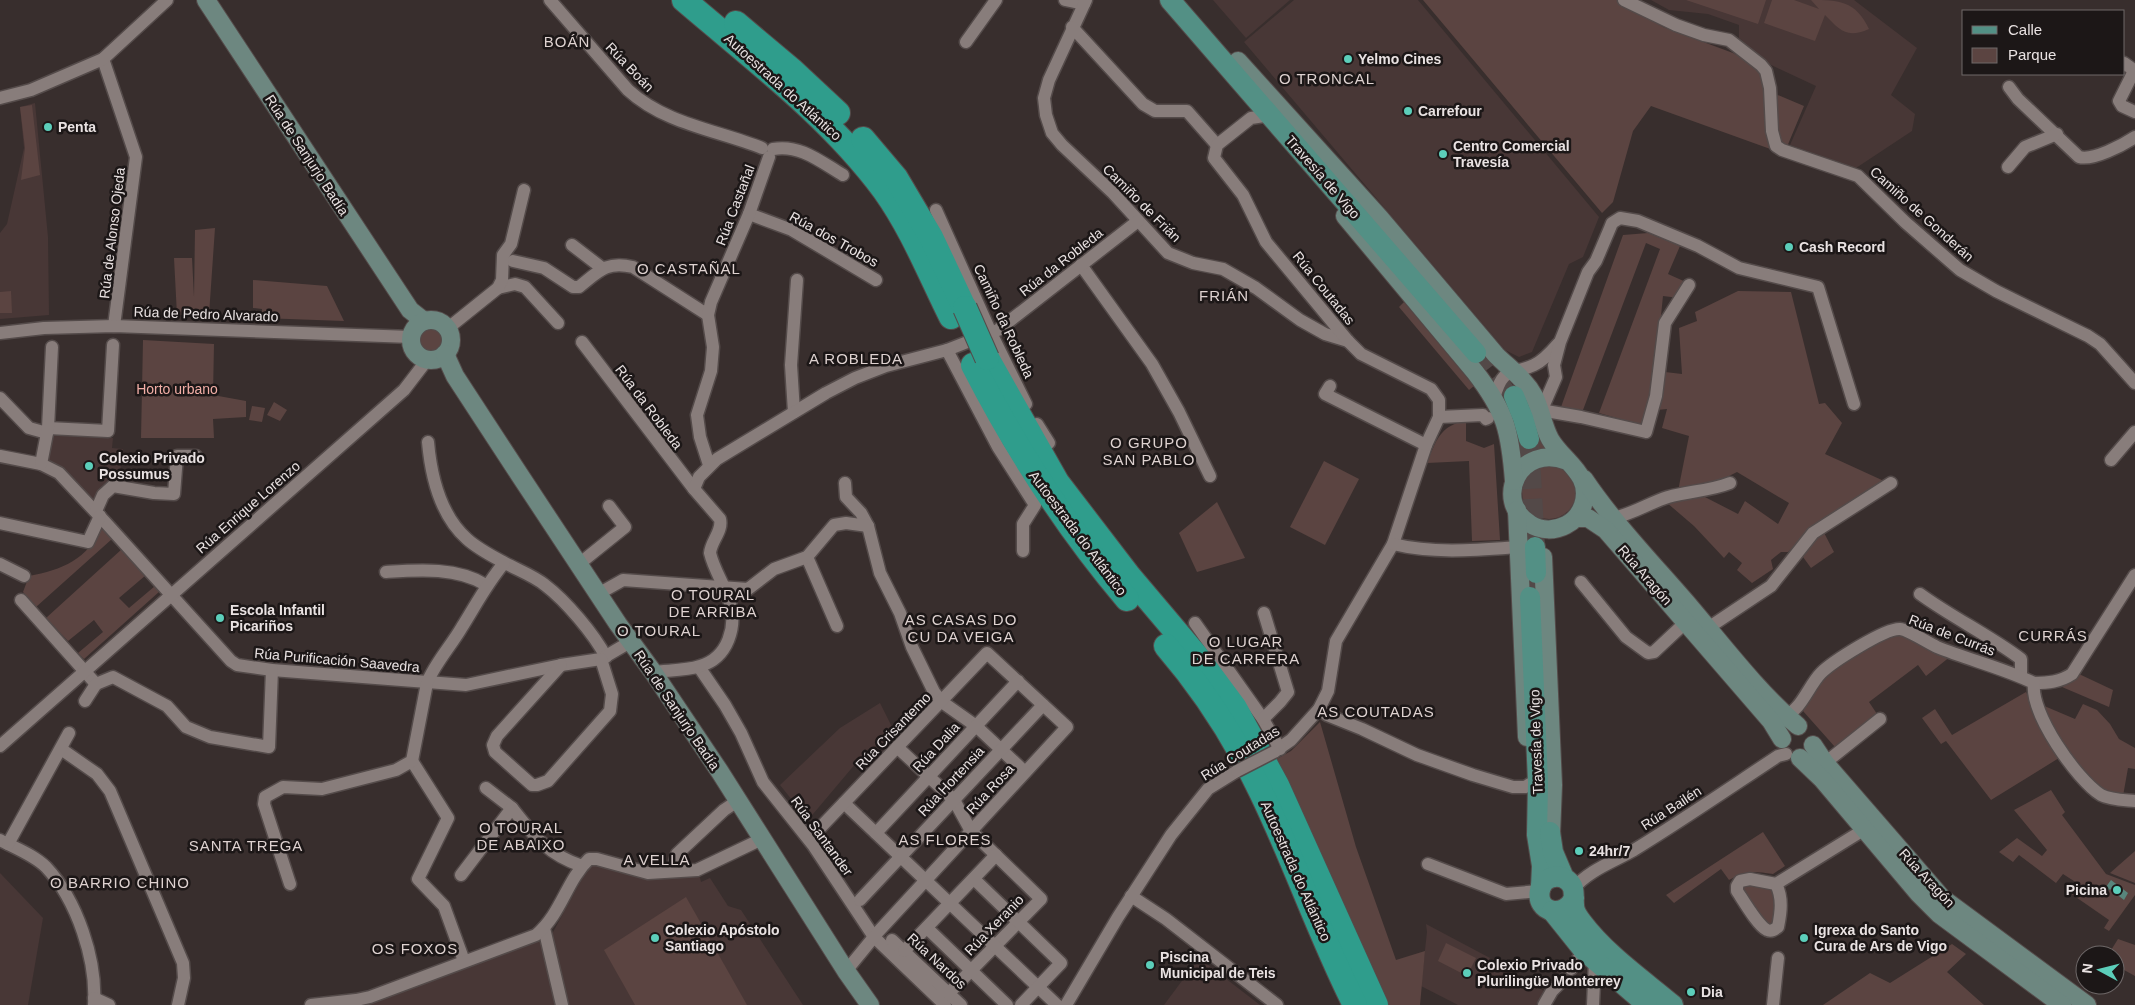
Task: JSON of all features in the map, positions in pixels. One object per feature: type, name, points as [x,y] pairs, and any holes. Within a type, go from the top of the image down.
[{"type":"highway","name":"Autoestrada do Atlántico","points":[[684,0],[815,112],[850,148],[889,199],[958,313]]},
{"type":"highway","name":"Autoestrada do Atlántico","points":[[709,0],[826,100],[896,178],[931,238],[958,313],[1007,430],[1065,521],[1114,584],[1182,665],[1237,747],[1262,793],[1356,1005]]},
{"type":"highway","name":"Autoestrada do Atlántico","points":[[980,362],[1057,482],[1129,576],[1195,654],[1235,708],[1277,785],[1376,1005]]},
{"type":"main road","name":"Rúa de Sanjurjo Badía","points":[[206,0],[410,310],[416,329],[413,349],[421,358],[435,358],[455,376],[630,642],[653,672],[738,800],[846,971],[870,1005]]},
{"type":"main road","name":"Travesía de Vigo","points":[[1170,0],[1233,65],[1479,352]]},
{"type":"main road","name":"Travesía de Vigo","points":[[1185,0],[1233,65]]},
{"type":"main road","points":[[1233,65],[1264,116],[1471,367],[1506,399],[1526,441]]},
{"type":"main road","points":[[1233,65],[1380,218],[1496,354],[1513,370],[1534,397],[1550,439],[1582,477],[1585,499],[1582,509],[1576,518],[1562,527],[1546,530],[1529,524],[1517,510]]},
{"type":"main road","name":"Rúa de Sanjurjo Badía","points":[[416,329],[436,321],[447,329]]},
{"type":"main road","points":[[435,358],[451,342],[447,329]]},
{"type":"main road","points":[[1506,399],[1504,416],[1514,481],[1512,491],[1532,573]]},
{"type":"main road","points":[[1514,481],[1523,468],[1536,458],[1547,456],[1567,461]]},
{"type":"main road","name":"Rúa Aragón","points":[[1582,477],[1613,518],[1791,721],[1808,730],[1813,740],[1813,745],[1825,763],[1942,898],[2086,1005]]},
{"type":"main road","name":"Rúa Aragón","points":[[1576,518],[1588,518],[1600,524],[1771,721],[1789,750],[1822,779],[1919,894],[1939,914],[2062,1005]]},
{"type":"main road","points":[[1544,835],[1553,786],[1542,541],[1546,530]]},
{"type":"main road","points":[[1527,547],[1530,784],[1544,835]]},
{"type":"main road","name":"Travesía de Vigo","points":[[1533,596],[1545,791],[1540,889]]},
{"type":"main road","points":[[1791,721],[1789,728],[1789,750],[1808,754],[1813,745]]},
{"type":"main road","name":"Travesía de Vigo","points":[[1544,835],[1570,888],[1576,911],[1593,934],[1673,1005]]},
{"type":"main road","points":[[1552,911],[1568,908],[1570,888],[1553,877],[1548,879],[1540,889],[1543,905],[1552,911],[1590,955],[1646,1005]]},
{"type":"street","points":[[0,98],[31,90],[103,59],[167,0]]},
{"type":"street","name":"Rúa Boán","points":[[550,0],[628,90],[642,103],[684,122],[768,151],[784,147],[797,148],[843,175]]},
{"type":"street","points":[[966,42],[996,0]]},
{"type":"street","points":[[1065,0],[1085,2]]},
{"type":"street","name":"Camiño de Gonderán","points":[[1624,0],[1676,26],[1704,35],[1729,40],[1766,71],[1770,88],[1772,131],[1776,146],[1782,150],[1858,176],[1949,262],[1996,292],[2088,336],[2100,344],[2135,383]]},
{"type":"street","name":"Camiño de Frián","points":[[1085,2],[1049,80],[1044,98],[1046,115],[1052,133],[1062,145],[1113,193],[1168,253],[1193,263],[1223,269],[1256,288],[1317,330],[1348,341]]},
{"type":"street","points":[[1072,27],[1143,104],[1155,111],[1187,111],[1217,145],[1248,120],[1264,116]]},
{"type":"street","name":"Rúa de Alonso Ojeda","points":[[103,59],[136,157],[114,326]]},
{"type":"street","points":[[2125,65],[2131,68],[2133,73],[2119,101],[2122,106],[2135,112]]},
{"type":"street","points":[[2009,87],[2018,99],[2057,134],[2079,157],[2084,158],[2123,145],[2135,138]]},
{"type":"street","points":[[2008,166],[2026,147],[2057,134]]},
{"type":"street","name":"Rúa Coutadas","points":[[1066,1005],[1162,846],[1201,796],[1214,784],[1277,751],[1291,740],[1319,709],[1328,691],[1336,641],[1393,544],[1426,445],[1440,417],[1439,400],[1431,389],[1361,354],[1348,341],[1266,242],[1243,195],[1214,158],[1217,145]]},
{"type":"street","name":"Rúa Castañal","points":[[709,465],[700,437],[697,415],[712,371],[713,347],[708,315],[711,302],[749,214],[768,151]]},
{"type":"street","points":[[447,329],[498,288],[502,280],[503,255],[512,244],[524,190]]},
{"type":"street","name":"Camiño da Robleda","points":[[936,210],[991,333],[1027,407],[1049,443]]},
{"type":"street","name":"Rúa dos Trobos","points":[[749,214],[792,230],[876,280]]},
{"type":"street","points":[[1540,414],[1556,377],[1554,365],[1560,342],[1588,272],[1596,261],[1612,224],[1620,218],[1638,221],[1698,246],[1739,268],[1818,287],[1854,404]]},
{"type":"street","name":"Rúa da Robleda","points":[[694,490],[699,477],[709,465],[730,450],[855,378],[886,366],[947,350],[991,333],[1005,325],[1138,221]]},
{"type":"street","points":[[572,245],[602,268]]},
{"type":"street","points":[[513,261],[544,268],[573,287],[579,287],[608,265],[619,264],[632,267],[708,315]]},
{"type":"street","points":[[1081,265],[1152,364],[1179,412],[1210,476]]},
{"type":"street","points":[[794,412],[792,365],[797,280]]},
{"type":"street","points":[[498,288],[515,284],[525,287],[558,323]]},
{"type":"street","points":[[1540,414],[1546,411],[1646,432],[1656,396],[1665,323],[1690,285]]},
{"type":"street","name":"Rúa de Pedro Alvarado","points":[[0,333],[44,328],[114,326],[416,329]]},
{"type":"street","name":"Rúa da Robleda","points":[[582,342],[694,490],[720,519],[720,529],[710,553],[730,604],[732,614],[730,635],[721,652],[714,660],[698,667],[653,672]]},
{"type":"street","points":[[1506,399],[1499,384],[1505,376],[1513,370],[1538,363],[1560,342]]},
{"type":"street","points":[[0,398],[29,428],[108,431],[113,344]]},
{"type":"street","points":[[41,464],[48,430],[52,347]]},
{"type":"street","points":[[947,350],[998,447],[1035,505],[1023,524],[1023,551]]},
{"type":"street","name":"Rúa Enrique Lorenzo","points":[[0,746],[404,390],[435,358]]},
{"type":"street","points":[[1330,386],[1325,394],[1426,445]]},
{"type":"street","points":[[1440,417],[1483,415],[1487,419]]},
{"type":"street","points":[[2111,460],[2135,432]]},
{"type":"street","points":[[428,442],[433,476],[442,504],[459,531],[482,551],[544,584],[559,597],[598,642],[603,658],[612,694],[610,711],[548,781],[543,784],[532,785],[495,752],[493,745],[497,736],[561,665]]},
{"type":"street","name":"Rúa Purificación Saavedra","points":[[0,456],[41,464],[59,473],[231,661],[237,665],[272,670],[466,685],[603,658],[630,642]]},
{"type":"street","points":[[0,523],[88,542],[103,495],[112,486],[154,493],[174,494],[177,456],[196,456]]},
{"type":"street","points":[[844,483],[846,497],[861,513],[868,526],[880,573],[900,613],[912,647],[934,692],[942,702],[976,726],[1025,772]]},
{"type":"street","points":[[1613,518],[1626,516],[1668,497],[1714,489],[1730,483]]},
{"type":"street","points":[[1708,628],[1771,586],[1813,533],[1891,483]]},
{"type":"street","points":[[579,564],[625,527],[609,506]]},
{"type":"street","points":[[598,594],[618,582],[628,580],[748,589],[774,569],[807,557],[834,525],[846,523],[868,526]]},
{"type":"street","points":[[1393,544],[1435,550],[1527,547]]},
{"type":"street","points":[[807,557],[837,626]]},
{"type":"street","points":[[464,961],[444,906],[418,879],[448,818],[412,761],[432,672],[486,585],[504,563]]},
{"type":"street","points":[[0,564],[24,576]]},
{"type":"street","points":[[386,572],[424,569],[475,578],[486,585]]},
{"type":"street","points":[[2135,575],[2072,674],[2065,679],[2048,683],[2034,683],[2033,692],[2042,720],[2079,776],[2088,786],[2104,796],[2135,801]]},
{"type":"street","points":[[1581,582],[1626,637],[1648,654],[1654,652],[1686,622]]},
{"type":"street","name":"Rúa de Currás","points":[[1920,594],[1942,611],[1994,640],[2021,659],[2021,676]]},
{"type":"street","points":[[21,600],[83,672],[96,684]]},
{"type":"street","name":"Rúa Coutadas","points":[[1263,718],[1288,692],[1264,614]]},
{"type":"street","points":[[1195,623],[1263,718],[1277,751]]},
{"type":"street","name":"Rúa de Currás","points":[[1791,721],[1794,711],[1807,689],[1821,673],[1863,644],[1893,630],[1902,629],[1939,648],[2021,676],[2034,683]]},
{"type":"street","name":"Rúa Crisantemo","points":[[819,829],[987,653],[1018,682]]},
{"type":"street","name":"Rúa Santander","points":[[698,667],[725,705],[741,733],[763,782],[813,846],[874,937],[947,999]]},
{"type":"street","points":[[84,701],[96,684],[113,677],[167,706],[186,727],[210,738],[269,747],[272,670]]},
{"type":"street","points":[[1018,682],[1043,705]]},
{"type":"street","name":"Rúa Dalia","points":[[876,833],[1018,682]]},
{"type":"street","name":"Rúa Rosa","points":[[874,937],[1067,727],[1043,705]]},
{"type":"street","name":"Rúa Hortensia","points":[[860,900],[1043,705]]},
{"type":"street","points":[[1319,709],[1327,715],[1416,754],[1473,775],[1513,788],[1525,787],[1530,784]]},
{"type":"street","points":[[1825,763],[1880,719]]},
{"type":"street","points":[[69,733],[4,842],[44,866],[62,887],[81,927],[90,955],[94,1002],[109,1005]]},
{"type":"street","name":"Rúa Xeranio","points":[[897,747],[954,800],[971,831],[1040,899],[994,945],[947,999]]},
{"type":"street","points":[[61,749],[96,774],[110,791],[182,963],[184,978],[178,1005]]},
{"type":"street","name":"Rúa Bailén","points":[[1570,888],[1789,750]]},
{"type":"street","points":[[290,884],[264,804],[265,797],[283,787],[322,789],[396,770],[412,761]]},
{"type":"street","points":[[486,788],[512,808],[539,842],[565,860],[582,866]]},
{"type":"street","points":[[673,870],[678,854],[724,810],[738,800]]},
{"type":"street","points":[[844,803],[1057,1005]]},
{"type":"street","points":[[461,875],[512,808]]},
{"type":"street","points":[[1776,884],[1865,829]]},
{"type":"street","points":[[311,1005],[370,997],[536,935],[544,928],[559,908],[582,866],[589,859],[597,859],[648,872],[697,870],[762,839]]},
{"type":"street","points":[[904,951],[996,855]]},
{"type":"street","points":[[1428,864],[1506,894],[1540,889]]},
{"type":"street","points":[[974,879],[1061,963],[1021,1005]]},
{"type":"street","points":[[1131,896],[1166,919],[1277,1005]]},
{"type":"street","points":[[544,928],[562,1005]]},
{"type":"street","points":[[927,928],[1007,1005]]},
{"type":"street","points":[[846,971],[874,937]]},
{"type":"street","name":"Rúa Nardos","points":[[892,940],[947,999],[961,1005]]},
{"type":"street","points":[[1571,969],[1590,955]]},
{"type":"street","points":[[1590,955],[1593,1005]]},
{"type":"street","points":[[1773,1005],[1778,958]]},
{"type":"street","points":[[1544,1005],[1552,990],[1559,984]]},
{"type":"shaded area","points":[[1213,0],[1290,0],[1246,38]]},
{"type":"shaded area","name":"Centro Comercial Travesía","points":[[1294,0],[1418,0],[1599,217],[1583,257],[1569,264],[1532,352],[1519,357],[1505,350],[1244,42]]},
{"type":"shaded area","points":[[1651,0],[1854,0],[1917,48],[1891,95],[1915,114],[1912,131],[1856,168],[1790,145],[1816,86],[1769,64],[1739,38],[1739,25],[1708,14],[1669,10]]},
{"type":"shaded area","points":[[35,103],[48,237],[49,315],[0,319],[0,233],[7,224],[24,148],[20,107]]},
{"type":"shaded area","name":"Colexio Privado Possumus","points":[[54,435],[113,438],[112,448],[123,449],[119,481],[110,480],[90,503],[74,485],[77,481],[48,461]]},
{"type":"shaded area","points":[[880,703],[897,737],[867,750],[808,820],[780,785],[840,728]]},
{"type":"shaded area","name":"Colexio Apóstolo Santiago","points":[[594,864],[652,879],[699,874],[701,882],[710,878],[728,906],[741,910],[803,1005],[336,1005],[529,941],[551,942],[552,934],[585,873],[590,865]]},
{"type":"shaded area","points":[[0,873],[43,918],[28,1005],[0,1005]]},
{"type":"shaded area","name":"Colexio Privado Plurilingüe Monterrey","points":[[1426,924],[1490,958],[1489,960],[1544,991],[1536,1005],[1458,1005],[1421,986],[1427,932]]},
{"type":"shaded area","points":[[1199,958],[1260,1005],[1164,1005]]},
{"type":"green space","points":[[1423,0],[1618,0],[1663,27],[1733,53],[1758,67],[1766,90],[1804,106],[1784,154],[1651,106],[1633,131],[1613,202],[1602,213]]},
{"type":"green space","points":[[1686,0],[1766,0],[1758,24]]},
{"type":"green space","points":[[1772,0],[1794,0],[1819,9],[1811,0],[1846,4],[1858,13],[1869,29],[1849,33],[1839,29],[1825,15],[1815,41],[1764,23]]},
{"type":"green space","points":[[32,105],[40,175],[21,180],[25,148],[20,107]]},
{"type":"green space","points":[[215,228],[209,315],[177,315],[174,258],[192,258],[194,297],[195,230]]},
{"type":"green space","points":[[1648,233],[1680,246],[1668,274],[1688,283],[1679,298],[1663,296],[1653,394],[1645,426],[1599,413],[1660,249],[1646,243],[1583,410],[1561,407],[1623,235]]},
{"type":"green space","points":[[253,280],[327,286],[344,321],[261,318],[262,309],[253,308]]},
{"type":"green space","points":[[11,291],[12,313],[0,313],[0,292]]},
{"type":"green space","points":[[1738,291],[1791,292],[1819,404],[1825,403],[1842,423],[1825,454],[1884,481],[1820,525],[1834,552],[1811,568],[1795,546],[1788,552],[1781,552],[1771,560],[1773,569],[1752,583],[1737,570],[1742,563],[1729,552],[1724,558],[1694,526],[1666,502],[1701,495],[1738,514],[1745,501],[1778,524],[1789,503],[1737,472],[1715,483],[1678,491],[1689,436],[1662,428],[1667,409],[1657,410],[1665,372],[1682,374],[1679,328],[1697,321],[1695,312]]},
{"type":"green space","points":[[1404,302],[1474,386],[1469,390],[1399,307]]},
{"type":"green space","points":[[431,328],[439,332],[443,340],[439,348],[431,352],[423,348],[419,340],[423,332]]},
{"type":"green space","name":"Horto urbano","points":[[143,340],[214,344],[213,395],[246,401],[246,417],[213,419],[214,438],[141,438]]},
{"type":"green space","points":[[1513,380],[1551,450],[1520,462],[1519,447],[1533,445],[1518,394],[1512,382]]},
{"type":"green space","points":[[274,402],[287,410],[280,421],[267,415]]},
{"type":"green space","points":[[252,406],[265,408],[262,422],[249,420]]},
{"type":"green space","points":[[1466,421],[1466,441],[1484,448],[1494,444],[1500,540],[1472,541],[1469,461],[1427,463],[1440,435],[1450,426]]},
{"type":"green space","points":[[1324,461],[1359,479],[1325,545],[1290,527]]},
{"type":"green space","points":[[1544,465],[1554,465],[1564,469],[1572,477],[1576,492],[1572,507],[1564,515],[1554,519],[1544,519],[1534,515],[1526,507],[1522,497],[1522,487],[1526,477],[1534,469]]},
{"type":"green space","points":[[1217,502],[1245,558],[1197,572],[1179,533]]},
{"type":"green space","points":[[102,527],[112,539],[36,607],[23,592],[29,576],[52,570],[73,561],[89,547]]},
{"type":"green space","points":[[122,549],[146,575],[119,598],[129,608],[155,586],[160,591],[84,659],[78,653],[103,632],[94,620],[68,641],[46,618]]},
{"type":"green space","points":[[1894,633],[1901,633],[1951,656],[1926,676],[1918,665],[1869,702],[1877,714],[1835,747],[1803,711],[1818,683],[1835,667]]},
{"type":"green space","points":[[2079,674],[2113,690],[2109,707],[2062,687]]},
{"type":"green space","points":[[2026,692],[2030,700],[2075,719],[2083,704],[2097,710],[2110,724],[2119,739],[2135,748],[2135,769],[2128,768],[2123,796],[2105,790],[2059,758],[1991,800],[1946,741],[1941,744],[1922,718],[1935,709],[1952,735]]},
{"type":"green space","points":[[1320,722],[1356,847],[1396,960],[1425,951],[1420,1005],[1388,1005],[1357,946],[1275,760],[1291,751]]},
{"type":"green space","points":[[2051,790],[2065,812],[2062,815],[2106,874],[2135,885],[2135,895],[2109,931],[2104,928],[2109,920],[2070,893],[2077,883],[2063,874],[2056,883],[2019,855],[2013,862],[1999,852],[2017,838],[2042,856],[2047,850],[2014,810]]},
{"type":"green space","points":[[1763,832],[1785,866],[1773,874],[1750,872],[1729,880],[1721,869],[1674,903],[1666,895]]},
{"type":"green space","points":[[2135,851],[2135,883],[2110,873]]},
{"type":"green space","points":[[1747,883],[1776,890],[1775,923],[1770,926],[1741,892],[1742,886]]},
{"type":"green space","points":[[686,897],[747,1005],[635,1005],[604,950]]},
{"type":"green space","points":[[2118,939],[2135,945],[2135,976],[2125,970],[2125,945],[2114,945]]},
{"type":"green space","points":[[1446,943],[1476,958],[1467,976],[1438,961]]},
{"type":"green space","points":[[1952,944],[1966,954],[1947,972],[1984,1005],[1823,1005],[1870,973],[1890,983]]},
{"type":"water","name":"Picina","points":[[2111,880],[2128,893],[2124,900],[2110,889],[2106,893],[2103,891]]},
{"type":"tunnel","points":[[1476,353],[1504,390],[1510,402]]},
{"type":"tunnel","points":[[1529,439],[1535,547]]},
{"type":"tunnel","points":[[1529,573],[1530,597]]},
{"type":"tunnel","points":[[1559,984],[1571,969]]},
{"type":"place","name":"Yelmo Cines","points":[[1348,59]]},
{"type":"place","name":"Carrefour","points":[[1408,111]]},
{"type":"place","name":"Penta","points":[[48,127]]},
{"type":"place","name":"Centro Comercial Travesía","points":[[1443,154]]},
{"type":"place","name":"Cash Record","points":[[1789,247]]},
{"type":"place","name":"Colexio Privado Possumus","points":[[89,466]]},
{"type":"place","name":"Escola Infantil Picariños","points":[[220,618]]},
{"type":"place","name":"24hr/7","points":[[1579,851]]},
{"type":"place","name":"Picina","points":[[2117,890]]},
{"type":"place","name":"Colexio Apóstolo Santiago","points":[[655,938]]},
{"type":"place","name":"Igrexa do Santo Cura de Ars de Vigo","points":[[1804,938]]},
{"type":"place","name":"Piscina Municipal de Teis","points":[[1150,965]]},
{"type":"place","name":"Colexio Privado Plurilingüe Monterrey","points":[[1467,973]]},
{"type":"place","name":"Dia","points":[[1691,992]]},
{"type":"district","name":"BOÁN","points":[[567,41]]},
{"type":"district","name":"O TRONCAL","points":[[1327,78]]},
{"type":"district","name":"O CASTAÑAL","points":[[689,268]]},
{"type":"district","name":"FRIÁN","points":[[1224,295]]},
{"type":"district","name":"A ROBLEDA","points":[[856,358]]},
{"type":"district","name":"O GRUPO SAN PABLO","points":[[1149,450]]},
{"type":"district","name":"O TOURAL DE ARRIBA","points":[[713,602]]},
{"type":"district","name":"AS CASAS DO CU DA VEIGA","points":[[961,628]]},
{"type":"district","name":"O TOURAL","points":[[659,630]]},
{"type":"district","name":"CURRÁS","points":[[2053,635]]},
{"type":"district","name":"O LUGAR DE CARRERA","points":[[1246,650]]},
{"type":"district","name":"AS COUTADAS","points":[[1376,711]]},
{"type":"district","name":"O TOURAL DE ABAIXO","points":[[521,836]]},
{"type":"district","name":"AS FLORES","points":[[945,839]]},
{"type":"district","name":"SANTA TREGA","points":[[246,845]]},
{"type":"district","name":"A VELLA","points":[[657,859]]},
{"type":"district","name":"O BARRIO CHINO","points":[[120,882]]},
{"type":"district","name":"OS FOXOS","points":[[415,948]]}]
